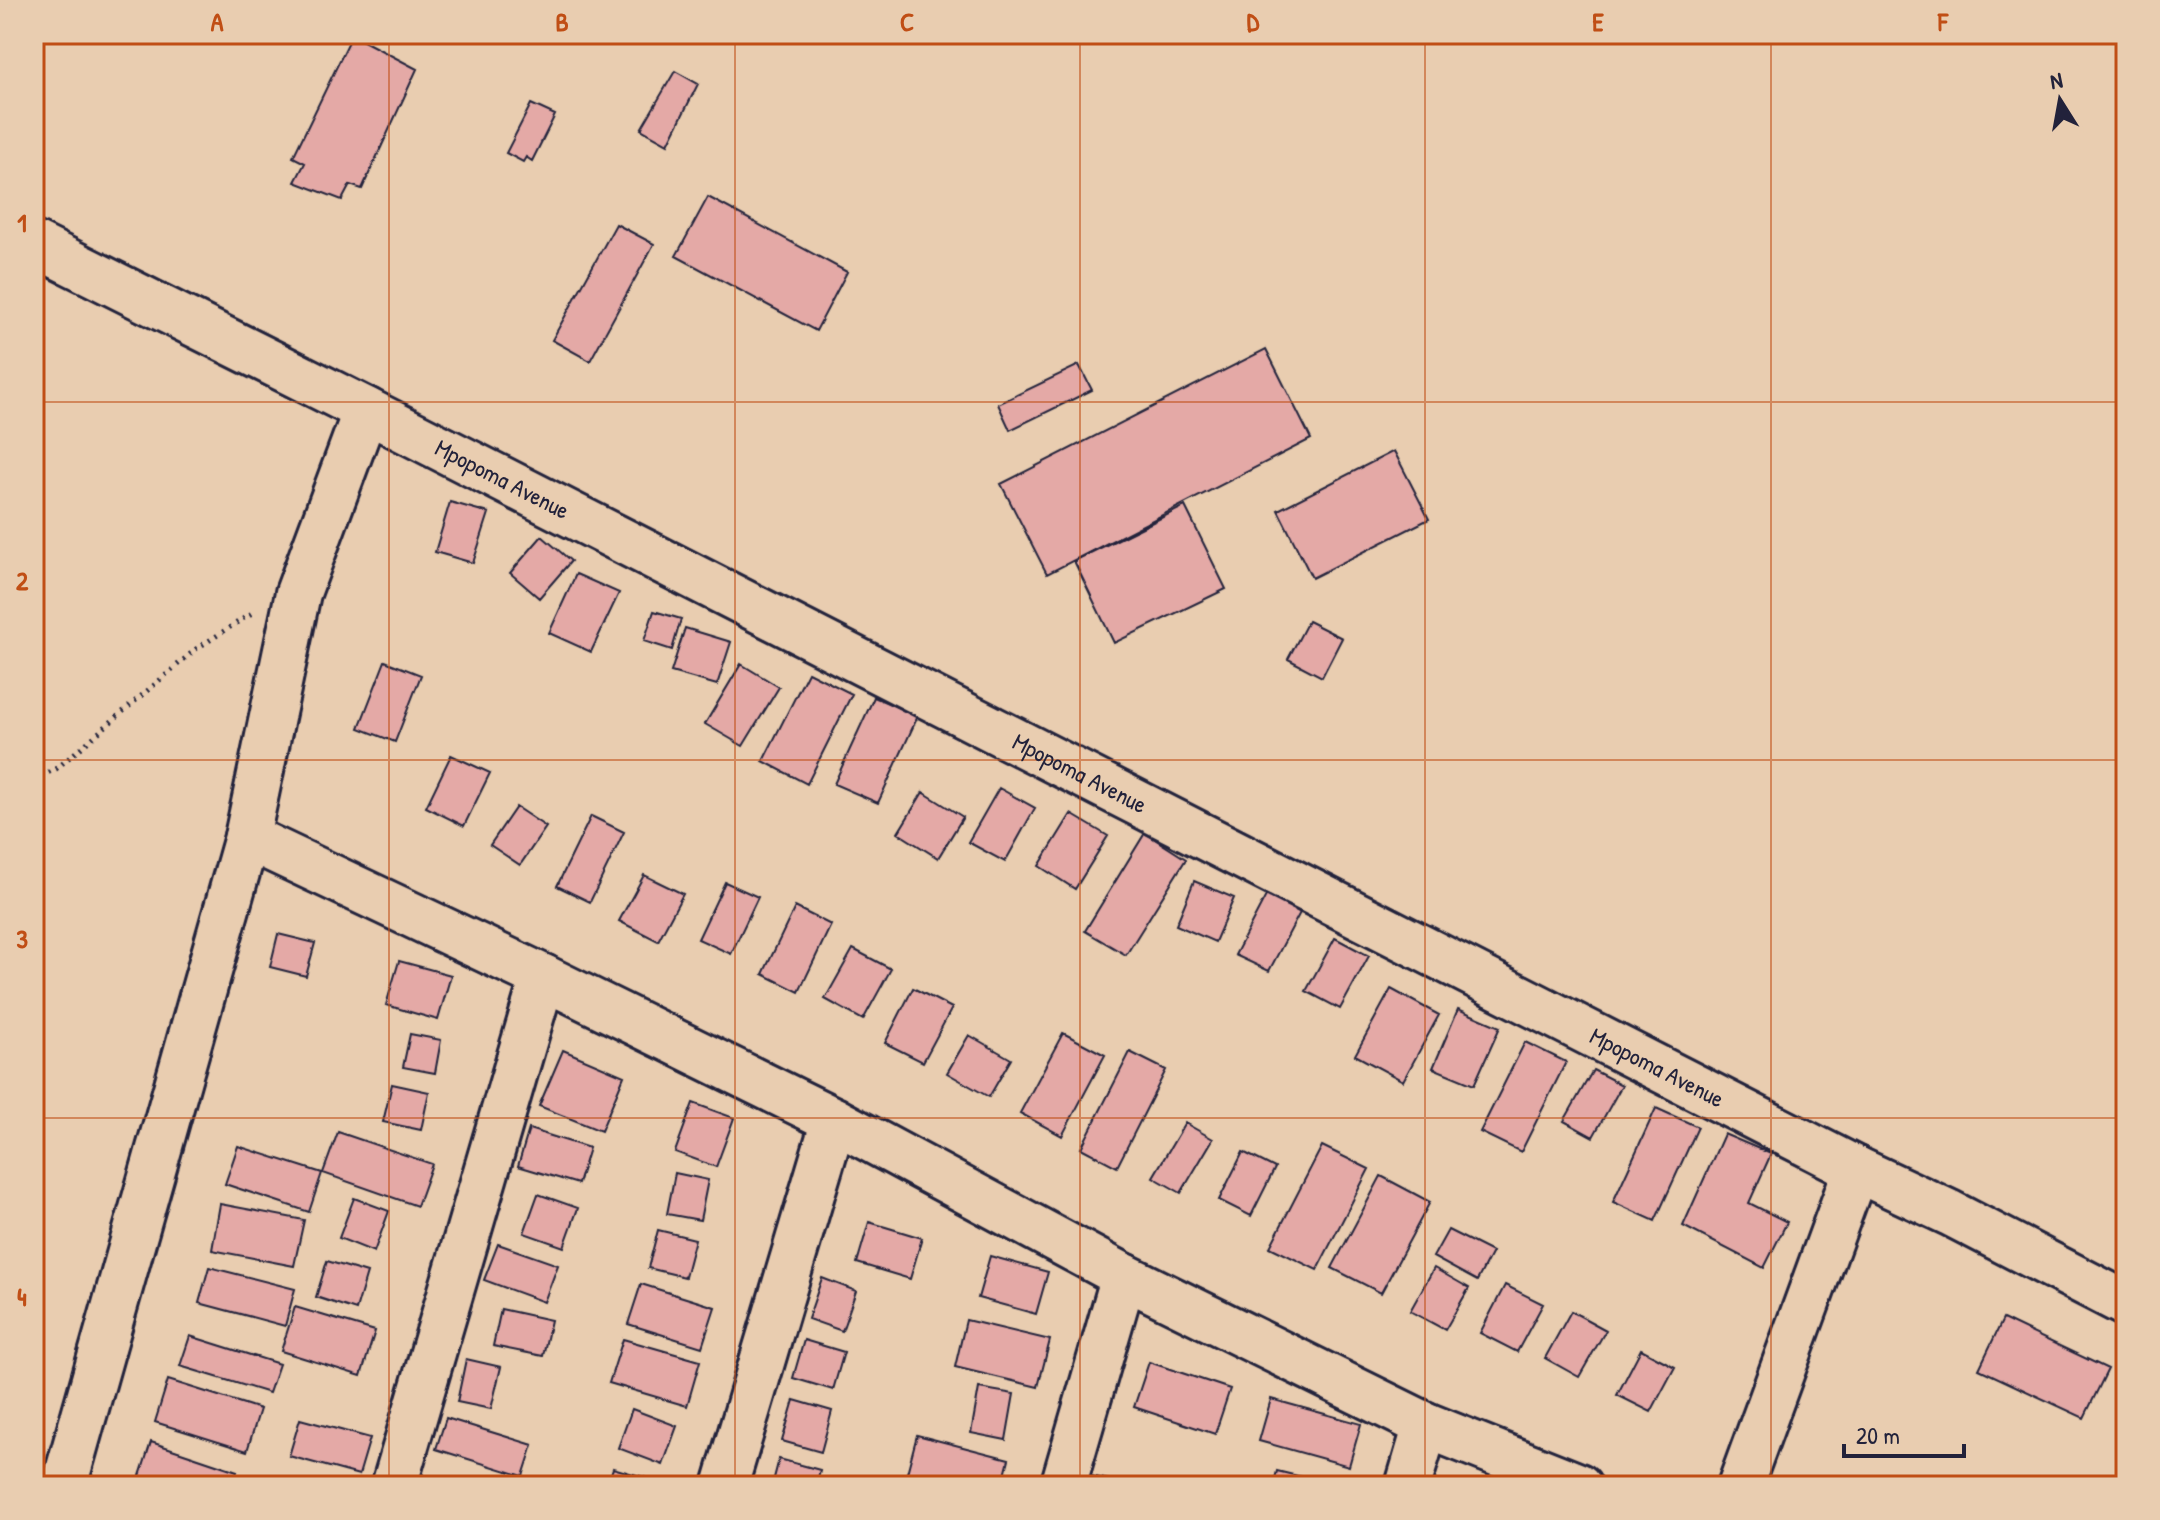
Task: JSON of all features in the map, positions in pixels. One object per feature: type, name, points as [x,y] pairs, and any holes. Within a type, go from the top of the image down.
[{"type":"street","name":"Mpopoma Avenue","points":[[34,244],[2126,1304]]},
{"type":"street","points":[[64,1486],[247,837],[298,593],[366,410]]},
{"type":"street","points":[[247,837],[543,977],[834,1120],[1124,1276],[1426,1425],[1579,1486]]},
{"type":"street","points":[[394,1486],[543,977]]},
{"type":"street","points":[[725,1486],[834,1120]]},
{"type":"street","points":[[1740,1486],[1856,1169]]},
{"type":"street","points":[[1063,1486],[1124,1276]]},
{"type":"street","points":[[1408,1486],[1426,1425]]},
{"type":"path","points":[[34,779],[56,769],[196,649],[262,607],[298,593]]},
{"type":"building","points":[[352,35],[417,69],[362,189],[350,185],[342,200],[295,182],[305,163],[293,157]]},
{"type":"building","points":[[675,71],[698,84],[668,144],[641,129]]},
{"type":"building","points":[[531,104],[555,115],[532,161],[526,157],[523,162],[506,153]]},
{"type":"building","points":[[708,197],[847,272],[816,331],[676,256]]},
{"type":"building","points":[[616,224],[654,244],[590,361],[552,340]]},
{"type":"building","points":[[1266,349],[1311,439],[1047,574],[1001,484]]},
{"type":"building","points":[[1079,365],[1092,390],[1010,430],[998,404]]},
{"type":"building","points":[[1394,451],[1429,519],[1312,578],[1278,510]]},
{"type":"building","points":[[450,502],[489,513],[473,563],[435,552]]},
{"type":"building","points":[[1185,506],[1226,589],[1114,643],[1074,561]]},
{"type":"building","points":[[542,536],[571,561],[539,598],[510,573]]},
{"type":"building","points":[[576,574],[619,593],[591,652],[549,633]]},
{"type":"building","points":[[654,611],[681,619],[672,650],[644,641]]},
{"type":"building","points":[[1308,621],[1342,638],[1322,677],[1288,659]]},
{"type":"building","points":[[685,628],[731,642],[717,685],[671,672]]},
{"type":"building","points":[[385,661],[421,675],[395,742],[359,728]]},
{"type":"building","points":[[741,664],[779,687],[743,746],[705,724]]},
{"type":"building","points":[[808,672],[852,694],[807,784],[763,761]]},
{"type":"building","points":[[874,697],[918,716],[878,803],[834,784]]},
{"type":"building","points":[[451,755],[490,773],[464,826],[426,807]]},
{"type":"building","points":[[999,788],[1035,808],[1005,862],[968,842]]},
{"type":"building","points":[[923,792],[963,817],[938,858],[898,833]]},
{"type":"building","points":[[516,807],[546,827],[520,865],[490,845]]},
{"type":"building","points":[[1071,814],[1108,836],[1075,889],[1039,866]]},
{"type":"building","points":[[591,816],[624,832],[590,902],[557,886]]},
{"type":"building","points":[[1145,833],[1186,859],[1126,955],[1085,931]]},
{"type":"building","points":[[644,875],[683,894],[658,941],[619,921]]},
{"type":"building","points":[[1194,881],[1234,898],[1215,942],[1176,925]]},
{"type":"building","points":[[725,882],[758,897],[731,954],[698,939]]},
{"type":"building","points":[[1269,890],[1303,907],[1269,971],[1235,955]]},
{"type":"building","points":[[795,907],[831,925],[799,992],[763,974]]},
{"type":"building","points":[[278,934],[315,943],[306,976],[270,967]]},
{"type":"building","points":[[1335,938],[1369,956],[1340,1009],[1306,991]]},
{"type":"building","points":[[853,949],[891,969],[863,1020],[825,999]]},
{"type":"building","points":[[399,961],[451,975],[438,1020],[386,1005]]},
{"type":"building","points":[[913,988],[952,1008],[923,1062],[885,1043]]},
{"type":"building","points":[[1391,989],[1439,1015],[1403,1081],[1355,1055]]},
{"type":"building","points":[[1458,1009],[1500,1027],[1474,1085],[1433,1068]]},
{"type":"building","points":[[1063,1033],[1105,1055],[1062,1136],[1020,1113]]},
{"type":"building","points":[[410,1034],[441,1040],[435,1073],[403,1067]]},
{"type":"building","points":[[969,1035],[1011,1059],[989,1097],[947,1073]]},
{"type":"building","points":[[1525,1042],[1566,1062],[1521,1152],[1480,1132]]},
{"type":"building","points":[[563,1050],[624,1076],[601,1131],[539,1106]]},
{"type":"building","points":[[1130,1052],[1166,1070],[1117,1167],[1081,1148]]},
{"type":"building","points":[[1593,1070],[1622,1085],[1593,1137],[1564,1121]]},
{"type":"building","points":[[392,1084],[429,1092],[421,1130],[383,1122]]},
{"type":"building","points":[[693,1103],[734,1118],[716,1167],[675,1152]]},
{"type":"building","points":[[1656,1108],[1698,1127],[1655,1221],[1613,1202]]},
{"type":"building","points":[[1185,1123],[1213,1139],[1181,1193],[1153,1177]]},
{"type":"building","points":[[529,1129],[589,1148],[578,1184],[518,1166]]},
{"type":"building","points":[[338,1132],[432,1164],[417,1206],[323,1173]]},
{"type":"building","points":[[1724,1134],[1771,1154],[1749,1203],[1787,1222],[1764,1268],[1683,1226]]},
{"type":"building","points":[[238,1146],[322,1173],[309,1212],[225,1184]]},
{"type":"building","points":[[1322,1146],[1369,1169],[1317,1270],[1270,1247]]},
{"type":"building","points":[[1243,1152],[1275,1168],[1251,1216],[1219,1200]]},
{"type":"building","points":[[675,1173],[708,1180],[700,1220],[667,1214]]},
{"type":"building","points":[[1381,1176],[1430,1202],[1381,1293],[1332,1268]]},
{"type":"building","points":[[538,1194],[578,1208],[564,1247],[524,1233]]},
{"type":"building","points":[[354,1198],[389,1211],[374,1252],[339,1238]]},
{"type":"building","points":[[220,1204],[304,1220],[294,1266],[212,1250]]},
{"type":"building","points":[[869,1222],[922,1238],[910,1279],[857,1263]]},
{"type":"building","points":[[658,1230],[695,1239],[685,1277],[648,1268]]},
{"type":"building","points":[[1448,1230],[1492,1252],[1477,1281],[1433,1257]]},
{"type":"building","points":[[498,1244],[558,1265],[544,1302],[484,1280]]},
{"type":"building","points":[[990,1256],[1048,1272],[1036,1314],[978,1298]]},
{"type":"building","points":[[327,1261],[367,1273],[356,1310],[316,1297]]},
{"type":"building","points":[[209,1267],[295,1289],[285,1326],[199,1303]]},
{"type":"building","points":[[1434,1268],[1469,1288],[1445,1330],[1410,1311]]},
{"type":"building","points":[[822,1278],[856,1291],[842,1331],[808,1319]]},
{"type":"building","points":[[641,1284],[715,1307],[702,1347],[628,1324]]},
{"type":"building","points":[[1505,1285],[1543,1304],[1517,1352],[1480,1333]]},
{"type":"building","points":[[295,1307],[375,1331],[361,1376],[281,1351]]},
{"type":"building","points":[[501,1309],[551,1320],[543,1356],[493,1346]]},
{"type":"building","points":[[1571,1311],[1606,1330],[1579,1377],[1545,1358]]},
{"type":"building","points":[[2003,1319],[2108,1369],[2084,1418],[1979,1369]]},
{"type":"building","points":[[966,1320],[1050,1340],[1038,1387],[955,1367]]},
{"type":"building","points":[[190,1336],[279,1364],[269,1393],[180,1366]]},
{"type":"building","points":[[623,1339],[700,1361],[687,1406],[609,1383]]},
{"type":"building","points":[[804,1340],[844,1352],[833,1390],[793,1378]]},
{"type":"building","points":[[1641,1349],[1675,1367],[1651,1412],[1617,1395]]},
{"type":"building","points":[[466,1359],[501,1367],[491,1409],[457,1402]]},
{"type":"building","points":[[1149,1362],[1230,1389],[1215,1434],[1134,1407]]},
{"type":"building","points":[[168,1380],[260,1409],[247,1451],[155,1422]]},
{"type":"building","points":[[979,1388],[1014,1394],[1006,1440],[971,1433]]},
{"type":"building","points":[[1271,1399],[1361,1424],[1349,1466],[1259,1441]]},
{"type":"building","points":[[794,1400],[832,1411],[821,1452],[782,1441]]},
{"type":"building","points":[[632,1409],[677,1426],[663,1465],[618,1448]]},
{"type":"building","points":[[446,1418],[533,1445],[523,1476],[436,1449]]},
{"type":"building","points":[[300,1419],[370,1438],[359,1475],[289,1456]]},
{"type":"building","points":[[917,1435],[1009,1459],[1002,1486],[939,1486],[906,1477]]},
{"type":"building","points":[[151,1442],[237,1471],[232,1486],[168,1486],[140,1476]]},
{"type":"building","points":[[779,1459],[820,1470],[816,1486],[772,1486]]},
{"type":"building","points":[[613,1468],[650,1479],[648,1486],[607,1486]]},
{"type":"building","points":[[1277,1471],[1310,1479],[1308,1486],[1273,1486]]},
{"type":"building","points":[[1091,1476],[1135,1486],[1089,1486]]},
{"type":"building","points":[[446,1479],[475,1486],[445,1486]]}]
